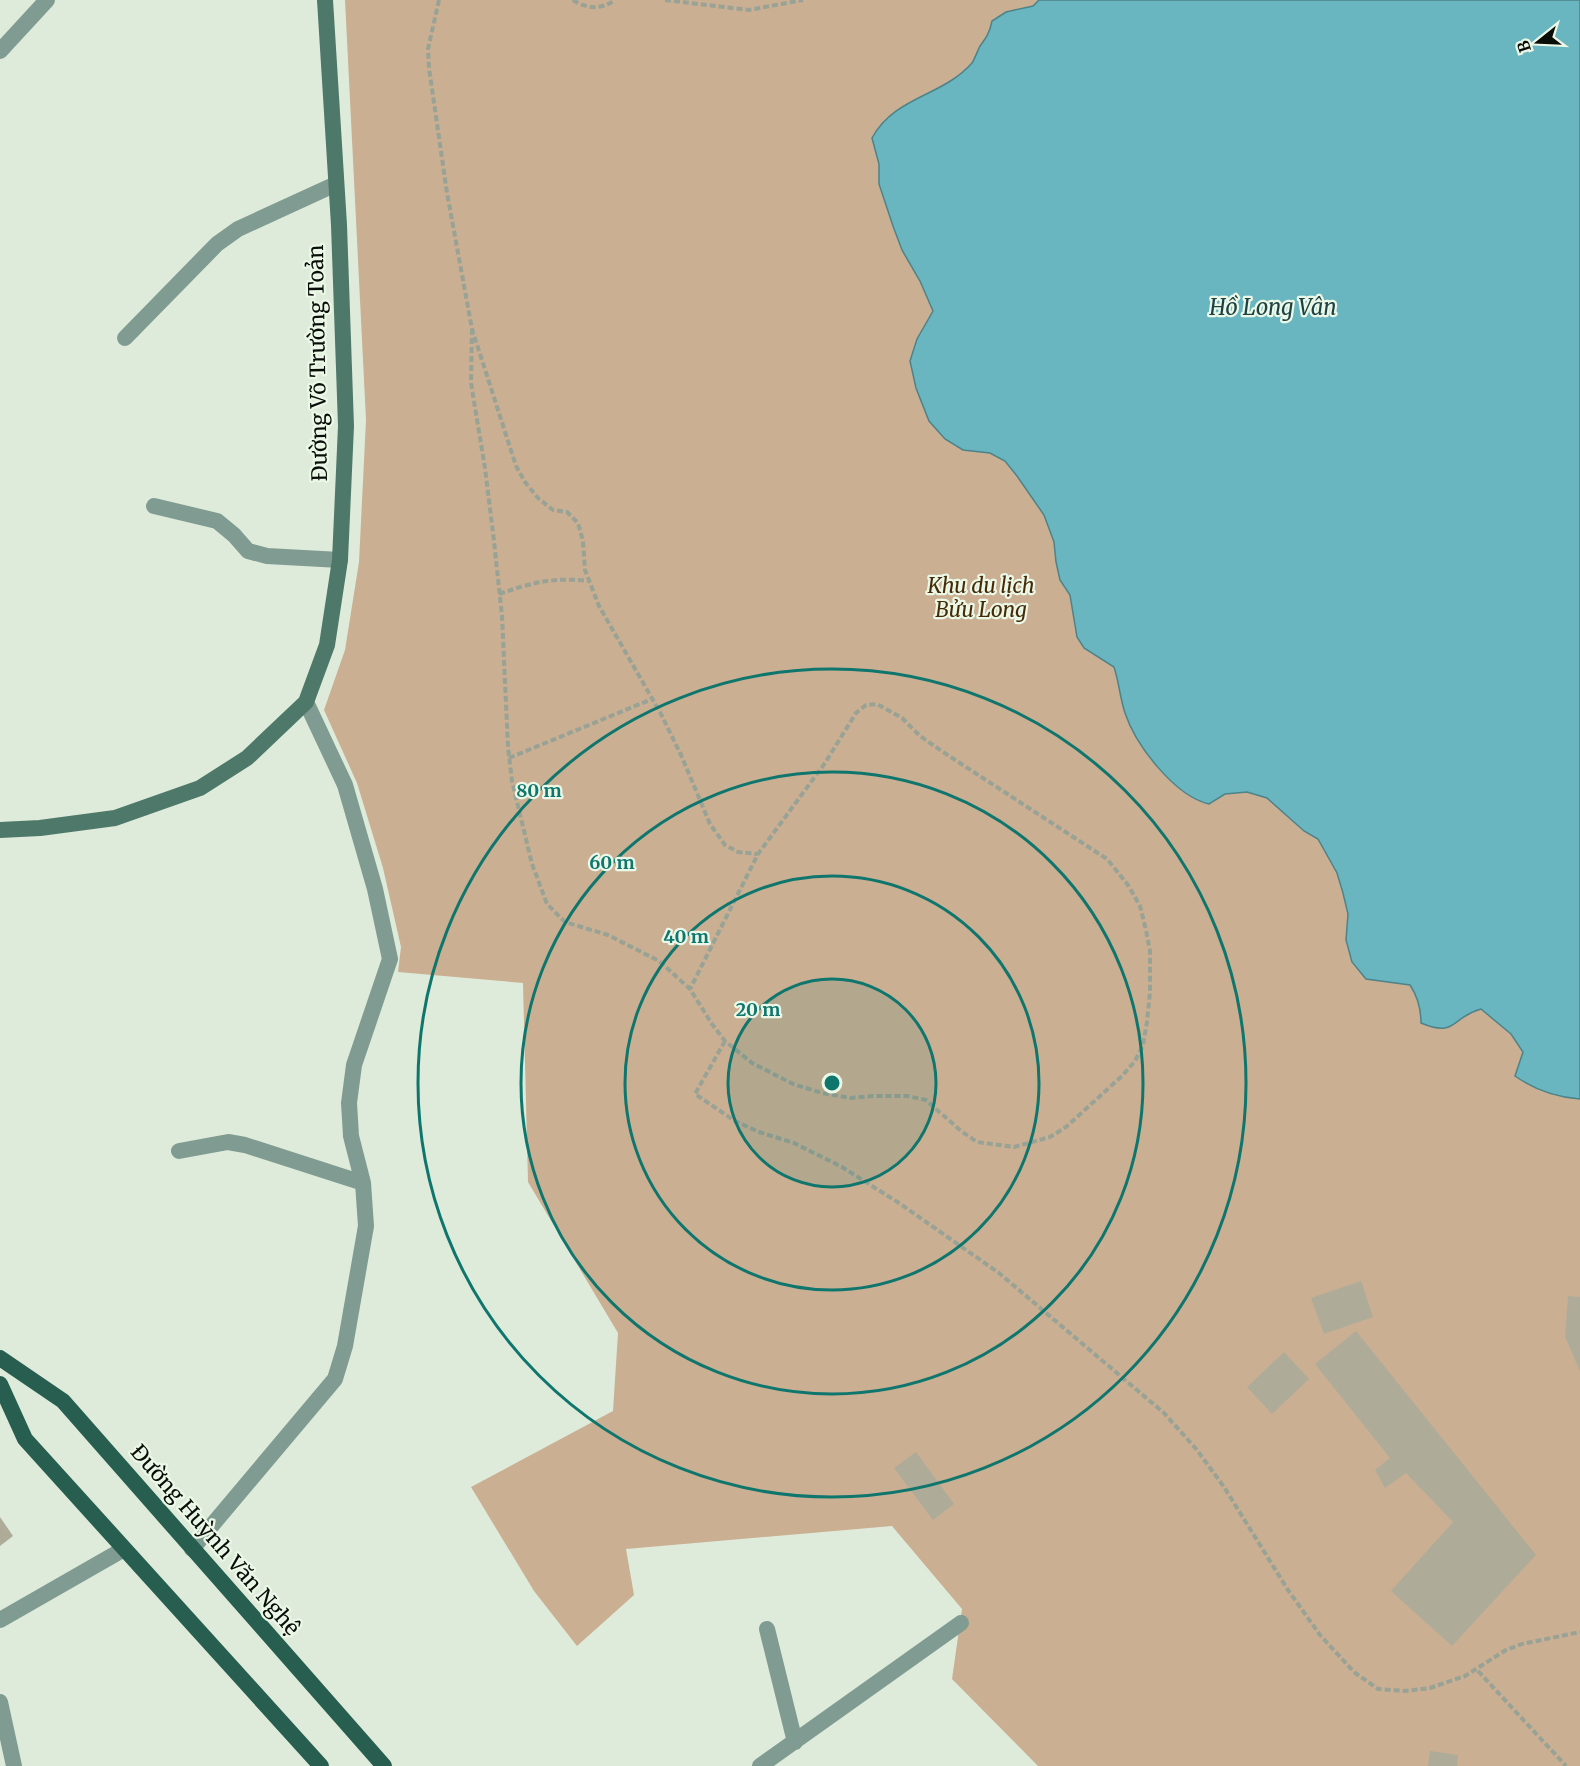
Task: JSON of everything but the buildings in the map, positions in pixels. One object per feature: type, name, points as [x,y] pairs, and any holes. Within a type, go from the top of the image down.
[{"type":"main road","name":"Đường Võ Trường Toản","points":[[0,830],[40,828],[115,818],[200,788],[247,758],[306,702],[327,645],[340,560],[346,426],[336,184],[325,0]]},
{"type":"main road","name":"Đường Huỳnh Văn Nghệ","points":[[0,1358],[63,1401],[384,1766]]},
{"type":"main road","points":[[0,1384],[25,1439],[321,1766]]},
{"type":"street","points":[[0,51],[47,0]]},
{"type":"street","points":[[125,338],[217,244],[238,229],[336,184]]},
{"type":"street","points":[[154,506],[217,521],[248,551],[267,556],[340,560]]},
{"type":"street","points":[[192,1549],[335,1379],[345,1346],[366,1226],[363,1183],[351,1136],[349,1103],[354,1065],[390,959],[375,889],[345,785],[306,702]]},
{"type":"street","points":[[178,1151],[228,1142],[245,1145],[363,1183]]},
{"type":"street","points":[[0,1621],[124,1549]]},
{"type":"street","points":[[760,1766],[961,1623]]},
{"type":"street","points":[[767,1629],[795,1742]]},
{"type":"street","points":[[0,1701],[14,1766]]},
{"type":"path","points":[[439,0],[428,49],[443,171],[472,328],[516,465],[525,482],[538,498],[554,510],[567,512],[578,523],[583,541],[585,570],[598,606],[652,699],[681,755],[710,824],[725,845],[738,852],[758,854]]},
{"type":"path","points":[[573,0],[582,6],[593,8],[615,0]]},
{"type":"path","points":[[665,0],[715,8],[749,10],[803,0]]},
{"type":"path","points":[[472,328],[471,383],[485,468],[499,594],[509,758],[518,809],[532,864],[547,904],[565,922],[608,935],[642,950],[659,961],[690,989],[725,1041],[752,1063],[794,1084],[822,1093],[850,1098],[873,1095],[907,1096],[926,1100],[977,1142],[1014,1147],[1050,1137],[1066,1128],[1135,1061],[1143,1045],[1147,1022],[1150,951],[1140,906],[1128,885],[1107,859],[943,752],[920,736],[902,718],[877,704],[866,705],[856,713],[825,763],[758,854],[690,989]]},
{"type":"path","points":[[499,594],[544,580],[589,581]]},
{"type":"path","points":[[509,758],[652,699]]},
{"type":"path","points":[[725,1041],[695,1094],[735,1121],[759,1132],[794,1143],[842,1167],[899,1203],[999,1274],[1164,1413],[1197,1450],[1224,1487],[1288,1590],[1320,1635],[1354,1672],[1378,1689],[1406,1691],[1430,1688],[1466,1676],[1506,1650],[1522,1644],[1580,1632]]},
{"type":"path","points":[[1478,1671],[1566,1766]]},
{"type":"green space","name":"Khu du lịch Bửu Long","points":[[345,0],[1580,0],[1580,1766],[1038,1766],[952,1679],[962,1609],[892,1526],[626,1549],[634,1595],[577,1646],[534,1591],[471,1487],[613,1411],[618,1333],[528,1182],[523,983],[398,972],[401,947],[383,868],[357,783],[324,710],[345,650],[359,562],[366,420]]},
{"type":"water","name":"Hồ Long Vân","points":[[1039,0],[1580,0],[1580,1099],[1546,1092],[1515,1076],[1523,1052],[1511,1034],[1481,1009],[1448,1027],[1433,1027],[1421,1023],[1418,1003],[1410,985],[1366,979],[1352,962],[1346,940],[1348,914],[1337,873],[1318,839],[1304,831],[1267,798],[1247,792],[1225,794],[1209,804],[1183,791],[1158,768],[1130,726],[1114,667],[1084,648],[1077,637],[1070,595],[1060,580],[1054,542],[1044,515],[1005,461],[990,453],[963,450],[945,439],[929,421],[916,388],[910,361],[917,339],[933,311],[920,281],[902,250],[893,226],[879,184],[879,164],[872,138],[893,113],[947,83],[972,63],[988,35],[992,21],[1006,12],[1033,6]]}]
